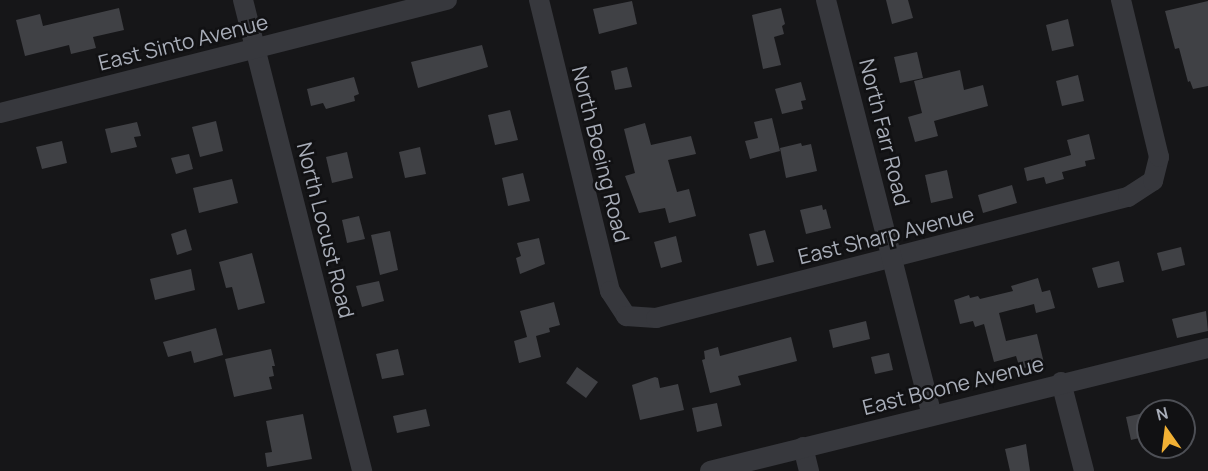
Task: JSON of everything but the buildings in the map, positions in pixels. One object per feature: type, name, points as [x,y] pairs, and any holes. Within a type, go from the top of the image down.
[{"type":"street","name":"North Locust Road","points":[[243,0],[362,471]]},
{"type":"street","name":"East Sinto Avenue","points":[[0,113],[447,0]]},
{"type":"street","name":"North Boeing Road","points":[[539,0],[610,291],[626,316]]},
{"type":"street","name":"North Farr Road","points":[[826,0],[932,415]]},
{"type":"street","name":"East Sharp Avenue","points":[[626,316],[656,318],[1128,197],[1153,181],[1159,157],[1121,0]]},
{"type":"street","name":"East Boone Avenue","points":[[710,471],[1061,382],[1208,348]]},
{"type":"street","points":[[1061,382],[1084,471]]},
{"type":"street","points":[[803,447],[809,471]]}]
